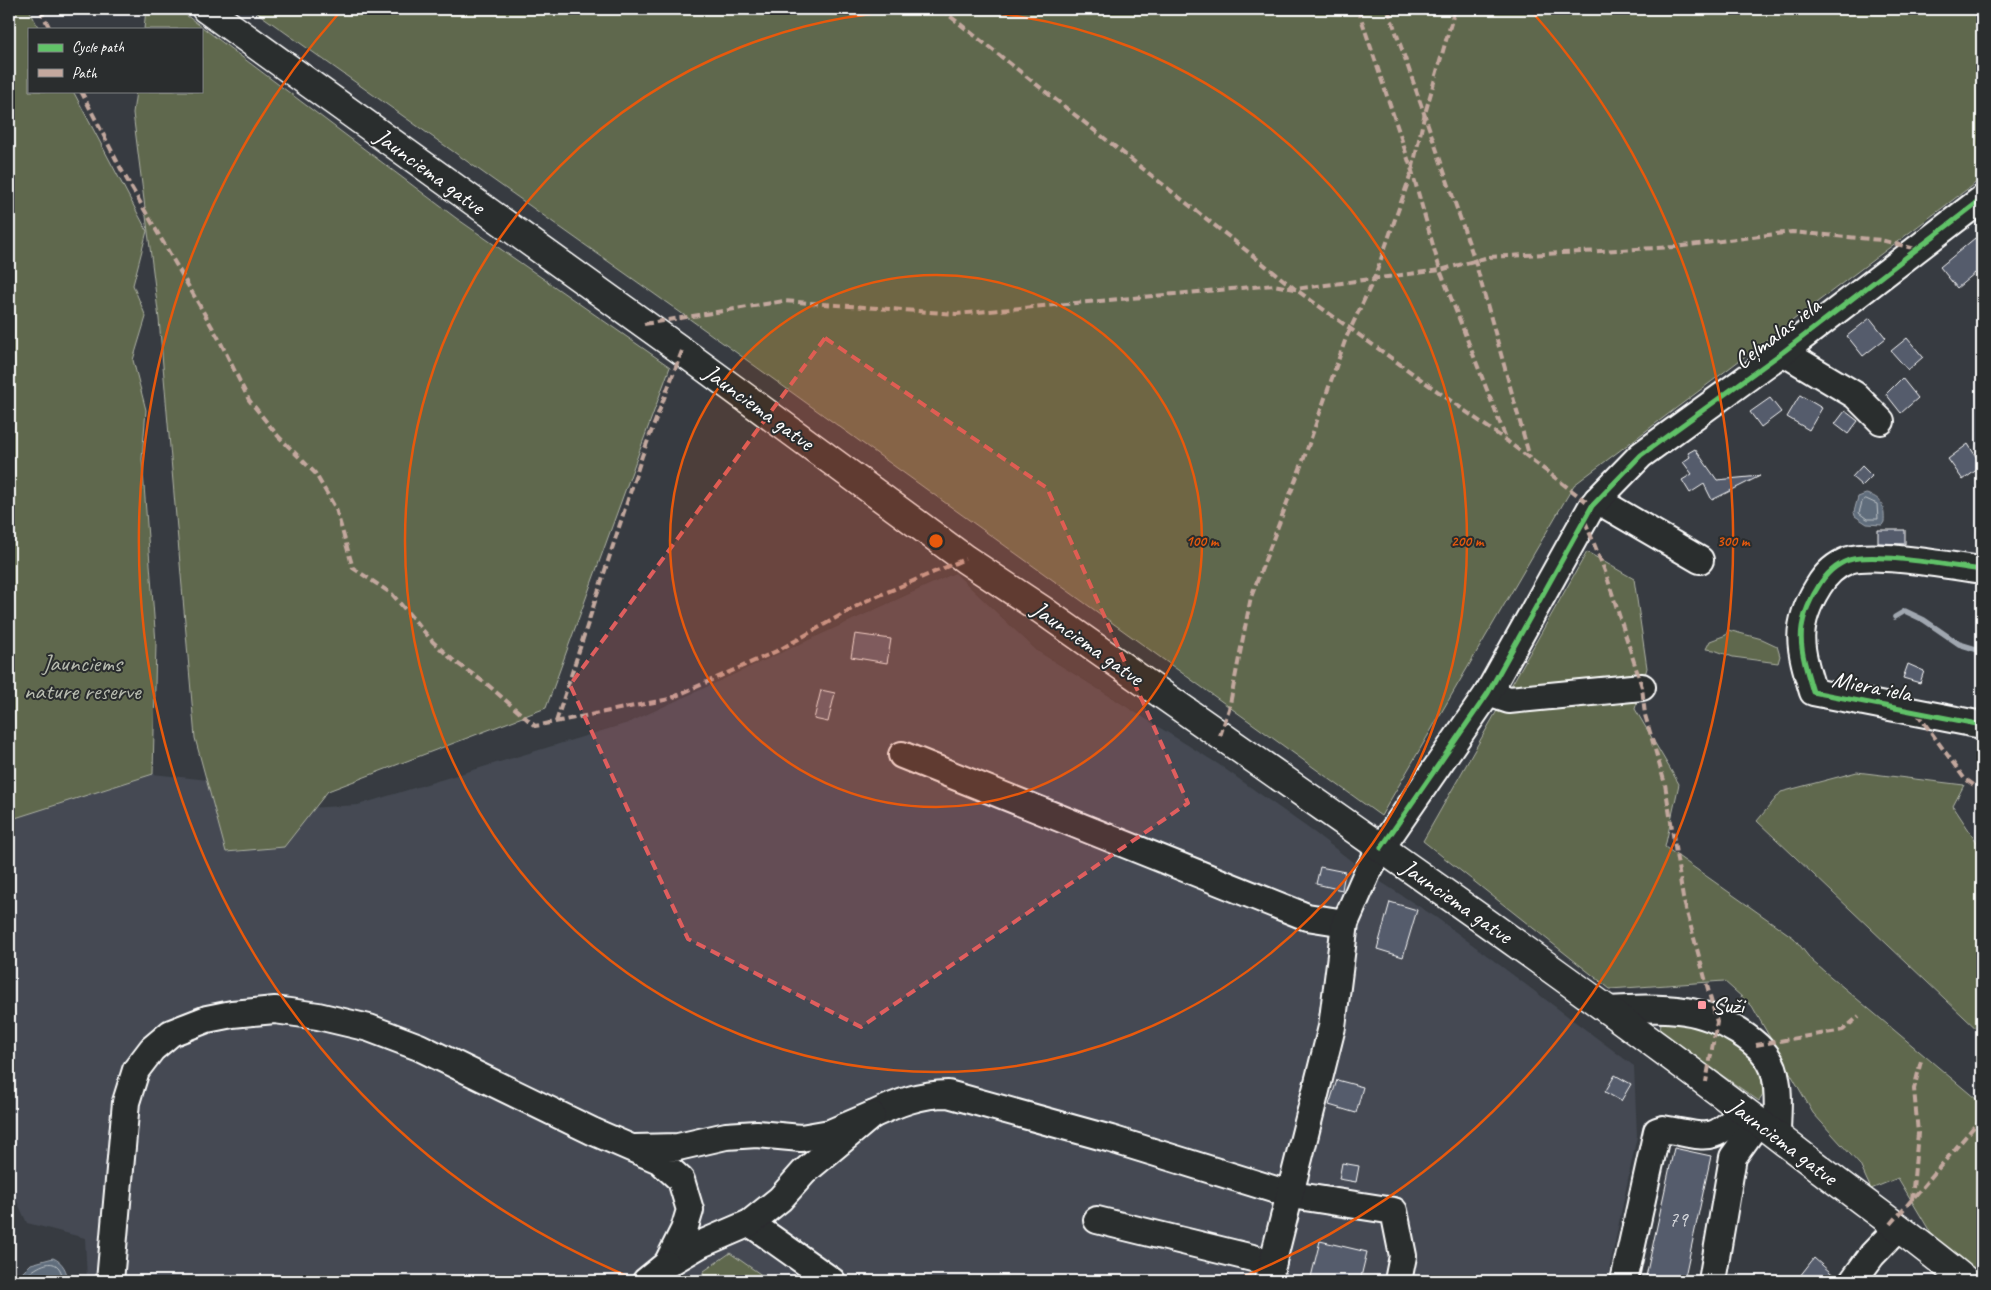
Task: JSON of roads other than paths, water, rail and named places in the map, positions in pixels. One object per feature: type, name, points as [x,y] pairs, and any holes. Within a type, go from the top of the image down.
[{"type":"main road","name":"Jaunciema gatve","points":[[206,9],[682,351],[965,559],[1042,610],[1504,933],[1759,1123],[1897,1229],[1926,1248],[1966,1281]]},
{"type":"street","name":"Ceļmalas iela","points":[[1271,1272],[1292,1195],[1332,1027],[1346,923],[1366,873],[1381,848],[1488,692],[1597,500],[1641,455],[1979,208]]},
{"type":"street","points":[[1783,352],[1855,395],[1881,421]]},
{"type":"street","points":[[1597,500],[1700,560]]},
{"type":"street","name":"Miera iela","points":[[1982,570],[1883,559],[1849,560],[1827,573],[1805,608],[1800,635],[1806,668],[1814,692],[1982,725]]},
{"type":"street","points":[[1488,692],[1509,700],[1642,687]]},
{"type":"street","points":[[902,755],[1307,917],[1346,923]]},
{"type":"street","points":[[1608,1010],[1641,1007],[1686,1011],[1703,1015],[1739,1032],[1756,1045],[1769,1059],[1775,1074],[1759,1123],[1733,1158],[1712,1281]]},
{"type":"street","points":[[110,1281],[126,1102],[136,1070],[152,1049],[171,1033],[207,1019],[232,1014],[274,1010],[318,1016],[369,1028],[419,1047],[592,1131],[660,1160],[681,1180],[690,1210],[684,1230],[667,1264]]},
{"type":"street","points":[[635,1148],[678,1147],[726,1136],[757,1134],[801,1138],[830,1133],[901,1101],[927,1094],[948,1094],[1111,1139],[1292,1195],[1394,1211],[1402,1256],[1398,1281]]},
{"type":"street","points":[[646,1281],[667,1264],[701,1244],[750,1223],[780,1199],[804,1172],[872,1115]]},
{"type":"street","points":[[1624,1281],[1657,1131],[1663,1129],[1709,1136],[1725,1130],[1759,1123]]},
{"type":"street","points":[[1097,1220],[1271,1272]]},
{"type":"street","points":[[750,1223],[832,1281]]},
{"type":"street","points":[[1853,1281],[1872,1255],[1897,1229]]},
{"type":"street","points":[[1872,1255],[1877,1281]]},
{"type":"water","points":[[1866,494],[1879,500],[1883,507],[1884,522],[1882,525],[1867,524],[1855,516],[1854,512],[1858,497]]},
{"type":"water","points":[[53,1258],[64,1267],[68,1281],[14,1281],[31,1264]]},
{"type":"waterway","points":[[1895,617],[1905,611],[1924,620],[1959,644],[1982,651]]},
{"type":"place","name":"Suži","points":[[1702,1005]]},
{"type":"park label","name":"Jaunciems nature reserve","points":[[82,677]]}]
